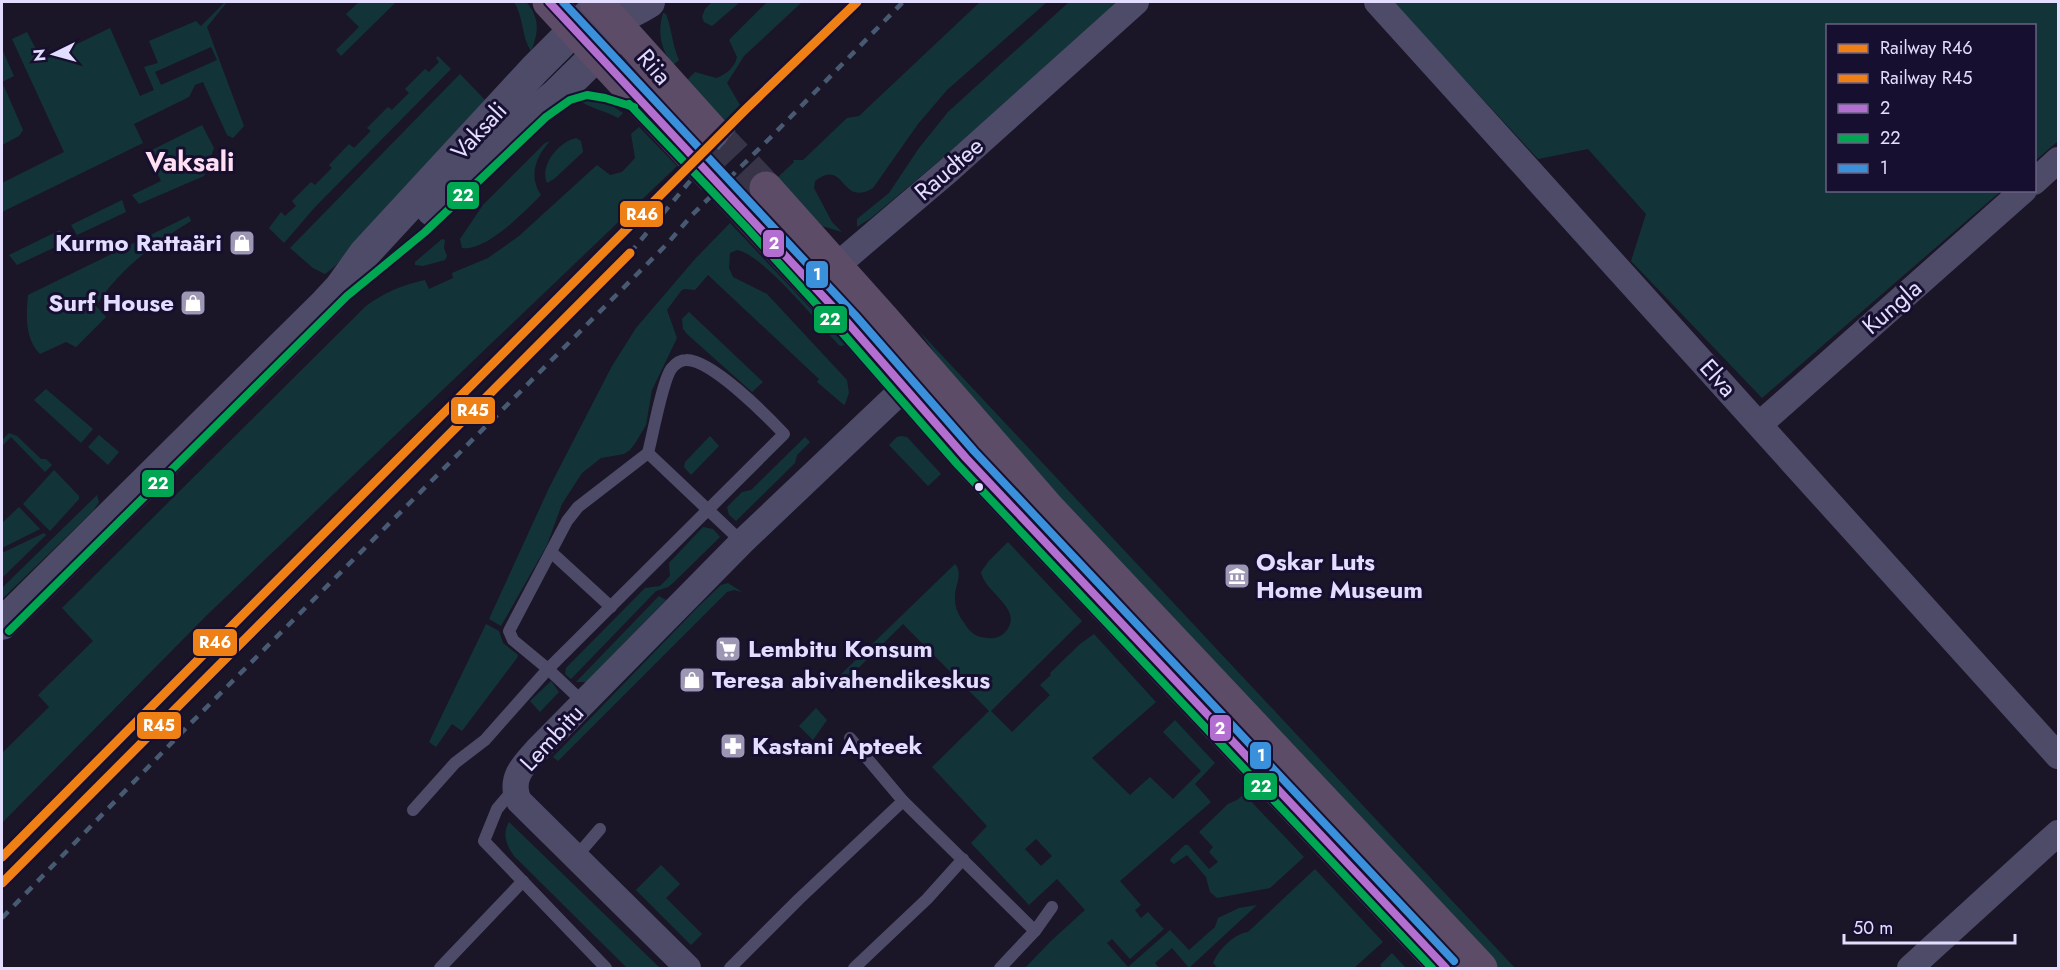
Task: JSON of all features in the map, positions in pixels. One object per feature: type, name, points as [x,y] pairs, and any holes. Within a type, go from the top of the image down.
[{"type":"highway","name":"Riia","points":[[549,2],[596,23],[660,74],[702,135]]},
{"type":"highway","name":"Riia","points":[[596,23],[637,97],[702,135]]},
{"type":"highway","points":[[1446,969],[966,458],[915,378],[835,266],[754,206],[915,378],[1048,509],[1481,969]]},
{"type":"street","points":[[541,2],[548,20],[547,52],[541,64]]},
{"type":"street","points":[[650,2],[631,13],[596,23],[671,106],[702,135]]},
{"type":"street","points":[[650,2],[647,28],[649,43],[660,74]]},
{"type":"street","name":"Raudtee","points":[[835,266],[949,170],[1136,2]]},
{"type":"street","name":"Elva","points":[[1377,2],[2058,756]]},
{"type":"street","name":"Vaksali","points":[[340,288],[365,254],[541,64],[596,23]]},
{"type":"street","name":"Vaksali","points":[[2,624],[340,288],[371,265],[557,94],[596,23]]},
{"type":"street","points":[[557,94],[569,88],[591,84],[637,97]]},
{"type":"street","points":[[2036,180],[2058,160]]},
{"type":"street","name":"Kungla","points":[[1760,424],[2022,192]]},
{"type":"street","name":"Lembitu","points":[[688,969],[519,801],[514,789],[517,775],[527,761],[742,542],[915,378]]},
{"type":"street","points":[[1910,969],[2058,833]]},
{"type":"lane","points":[[413,810],[455,763],[485,740],[548,669],[784,434],[751,400],[706,366],[692,361],[685,360],[677,363],[667,378],[648,453],[578,507],[567,521],[509,631],[513,640],[548,669],[584,703]]},
{"type":"lane","points":[[648,453],[742,542]]},
{"type":"lane","points":[[551,552],[611,607]]},
{"type":"lane","points":[[850,738],[903,801],[1035,931]]},
{"type":"lane","points":[[514,789],[497,809],[484,841],[606,969]]},
{"type":"lane","points":[[730,969],[799,899],[903,801]]},
{"type":"lane","points":[[576,858],[600,830]]},
{"type":"lane","points":[[854,969],[927,899],[963,859]]},
{"type":"lane","points":[[440,969],[523,881]]},
{"type":"lane","points":[[1000,969],[1035,931],[1052,907]]},
{"type":"green space","points":[[227,2],[207,27],[244,126],[233,138],[227,135],[203,82],[195,85],[189,97],[134,124],[143,143],[2,212],[2,183],[64,152],[12,39],[27,32],[42,61],[110,28],[140,96],[154,90],[144,67],[158,63],[149,41],[196,21],[201,26]],"holes":[[[211,47],[217,60],[161,85],[155,72]]]},
{"type":"green space","points":[[359,2],[396,2],[341,56],[336,50],[359,27],[346,14]]},
{"type":"green space","points":[[514,2],[526,2],[534,13],[537,32],[531,51],[517,8]]},
{"type":"green space","points":[[712,2],[740,2],[712,26],[704,22],[702,17],[705,9]]},
{"type":"green space","points":[[767,2],[802,2],[744,56],[727,83],[740,105],[723,123],[686,81],[695,72],[716,78],[730,70],[737,57],[729,40]]},
{"type":"green space","points":[[980,2],[1047,2],[947,90],[918,124],[873,188],[854,192],[832,175],[825,175],[815,181],[814,188],[832,222],[842,232],[822,226],[776,179],[794,162],[793,160],[803,160],[847,118],[859,116]]},
{"type":"green space","points":[[1069,2],[1117,2],[951,151],[871,218],[857,227],[857,219],[889,193],[919,148],[948,112]]},
{"type":"green space","points":[[1393,2],[2058,2],[2058,141],[2036,160],[2036,24],[1826,24],[1826,192],[2000,192],[1762,398],[1631,261],[1646,214],[1588,149],[1538,159]]},
{"type":"green space","points":[[663,13],[666,14],[679,60],[673,65],[661,40],[660,27]]},
{"type":"green space","points":[[2,49],[14,76],[2,82]]},
{"type":"green space","points":[[438,56],[451,69],[315,207],[284,243],[269,228],[281,212],[285,216],[296,206],[292,201],[311,182],[315,185],[332,168],[329,165],[349,144],[354,148],[371,131],[367,128],[388,107],[392,110],[409,93],[405,89],[425,69],[429,72],[439,62],[436,58]]},
{"type":"green space","points":[[460,74],[486,101],[484,111],[334,267],[325,274],[313,268],[290,248]]},
{"type":"green space","points":[[2,82],[23,130],[19,136],[2,145]]},
{"type":"green space","points":[[576,98],[602,99],[623,113],[618,118],[586,105]]},
{"type":"green space","points":[[202,125],[214,148],[204,176],[139,204],[132,195],[161,181],[148,152]]},
{"type":"green space","points":[[639,127],[677,166],[207,615],[2,823],[2,753],[49,707],[38,695],[93,641],[62,608],[366,306],[387,293],[417,282],[425,280],[429,289],[453,278],[452,273],[488,258],[519,236],[597,165],[610,175],[622,172],[635,158],[631,134]]},
{"type":"green space","points":[[576,138],[581,141],[583,152],[547,183],[546,169],[552,155],[563,144]]},
{"type":"green space","points":[[550,141],[535,166],[535,181],[541,195],[505,229],[482,244],[472,248],[462,248],[460,239],[483,205],[545,143]]},
{"type":"green space","points":[[122,200],[126,212],[77,235],[71,225]]},
{"type":"green space","points":[[189,216],[191,221],[138,258],[115,281],[96,306],[106,317],[76,347],[66,342],[40,354],[29,334],[28,295]]},
{"type":"green space","points":[[730,223],[845,345],[840,346],[789,290],[760,263],[737,250],[730,253],[729,268],[733,277],[767,294],[847,380],[849,393],[845,404],[817,382],[819,379],[708,275],[695,290],[684,289],[667,310],[677,338],[652,390],[646,425],[636,442],[624,454],[601,458],[582,473],[562,504],[547,545],[501,626],[489,619],[549,488],[612,366],[636,328],[695,259]]},
{"type":"green space","points":[[60,230],[63,233],[64,243],[17,265],[9,255]]},
{"type":"green space","points":[[442,239],[445,240],[444,248],[447,256],[445,260],[423,266],[415,265],[415,262]]},
{"type":"green space","points":[[689,312],[763,382],[752,392],[687,334],[683,329],[682,319]]},
{"type":"green space","points":[[920,332],[1515,968],[1497,968],[987,428]]},
{"type":"green space","points":[[46,389],[93,429],[81,443],[34,400]]},
{"type":"green space","points":[[9,433],[17,436],[41,459],[46,459],[52,465],[45,472],[11,437],[2,446],[2,440]]},
{"type":"green space","points":[[99,435],[119,452],[108,465],[88,447]]},
{"type":"green space","points":[[710,436],[719,446],[691,475],[684,467],[685,462]]},
{"type":"green space","points":[[901,436],[907,437],[941,474],[928,486],[889,445]]},
{"type":"green space","points":[[805,437],[810,442],[797,455],[795,463],[736,521],[729,515],[727,507],[742,492],[751,490]]},
{"type":"green space","points":[[54,470],[79,496],[79,499],[50,531],[23,504]]},
{"type":"green space","points":[[97,495],[99,502],[93,511],[2,599],[2,588]]},
{"type":"green space","points":[[19,507],[40,529],[2,548],[2,523]]},
{"type":"green space","points":[[703,527],[713,529],[720,537],[674,582],[656,591],[571,679],[565,674],[566,668],[645,588],[660,586],[670,576],[669,563]]},
{"type":"green space","points":[[44,533],[46,535],[2,578],[2,553]]},
{"type":"green space","points":[[1008,542],[1082,621],[991,711],[1012,732],[1050,695],[1040,685],[1051,675],[1050,673],[1080,644],[1094,634],[1156,702],[1092,758],[1130,795],[1150,777],[1173,799],[1201,771],[1163,732],[1175,720],[1215,763],[1195,784],[1211,802],[1120,881],[1141,905],[1135,910],[1141,918],[1148,912],[1164,929],[1130,959],[1112,939],[1107,943],[1128,967],[1170,930],[1189,950],[1215,927],[1218,918],[1239,908],[1257,905],[1189,968],[1172,948],[1155,963],[1159,968],[1025,968],[1085,910],[1057,879],[1029,905],[971,843],[987,826],[932,767],[989,711],[903,624],[837,689],[834,681],[955,564],[959,572],[955,594],[956,606],[967,627],[974,634],[983,637],[996,638],[1003,634],[1011,622],[1010,614],[981,572]],"holes":[[[1036,839],[1052,856],[1041,866],[1025,849]]]},
{"type":"green space","points":[[728,583],[742,592],[734,590],[727,592],[558,761],[553,757],[698,607],[721,585]]},
{"type":"green space","points":[[659,596],[666,600],[586,682],[576,682]]},
{"type":"green space","points":[[486,624],[499,631],[503,643],[518,655],[517,658],[462,731],[452,724],[436,747],[429,742]]},
{"type":"green space","points":[[551,681],[559,692],[540,712],[530,701]]},
{"type":"green space","points":[[816,708],[827,720],[813,740],[799,726]]},
{"type":"green space","points":[[1244,794],[1304,857],[1270,888],[1217,898],[1210,892],[1206,877],[1187,855],[1174,864],[1170,861],[1185,845],[1188,845],[1209,869],[1218,862],[1209,852],[1213,847],[1199,832],[1228,804]]},
{"type":"green space","points":[[509,822],[660,968],[627,968],[514,856],[506,839]]},
{"type":"green space","points":[[661,865],[680,884],[666,898],[702,934],[691,945],[636,890]]},
{"type":"green space","points":[[1315,869],[1383,942],[1354,968],[1218,968],[1213,963],[1228,943],[1248,932]]},
{"type":"green space","points":[[1392,953],[1406,968],[1383,968],[1380,965]]},
{"type":"tunnel","points":[[713,132],[766,188]]},
{"type":"tunnel","points":[[691,155],[744,210]]},
{"type":"railway","points":[[2,918],[187,727],[667,244],[692,215],[903,2]]},
{"type":"railway","points":[[630,253],[761,96]]},
{"type":"rail line","name":"R46","points":[[2,857],[745,110],[857,2]]},
{"type":"rail line","name":"R45","points":[[2,883],[630,253]]},
{"type":"transit line","name":"2","points":[[549,2],[847,322],[966,458],[1446,968]]},
{"type":"transit line","name":"1","points":[[563,2],[855,315],[974,451],[1454,961]]},
{"type":"transit line","name":"22","points":[[9,631],[347,296],[425,232],[546,117],[570,100],[587,95],[634,107]]},
{"type":"transit line","name":"22","points":[[629,104],[839,329],[958,465],[1432,968]]},
{"type":"place","name":"Kurmo Rattaäri","points":[[242,243]]},
{"type":"place","name":"Surf House","points":[[193,303]]},
{"type":"place","name":"Oskar Luts Home Museum","points":[[1237,576]]},
{"type":"place","name":"Lembitu Konsum","points":[[728,649]]},
{"type":"place","name":"Teresa abivahendikeskus","points":[[692,680]]},
{"type":"place","name":"Kastani Apteek","points":[[733,746]]},
{"type":"district","name":"Vaksali","points":[[190,162]]}]
